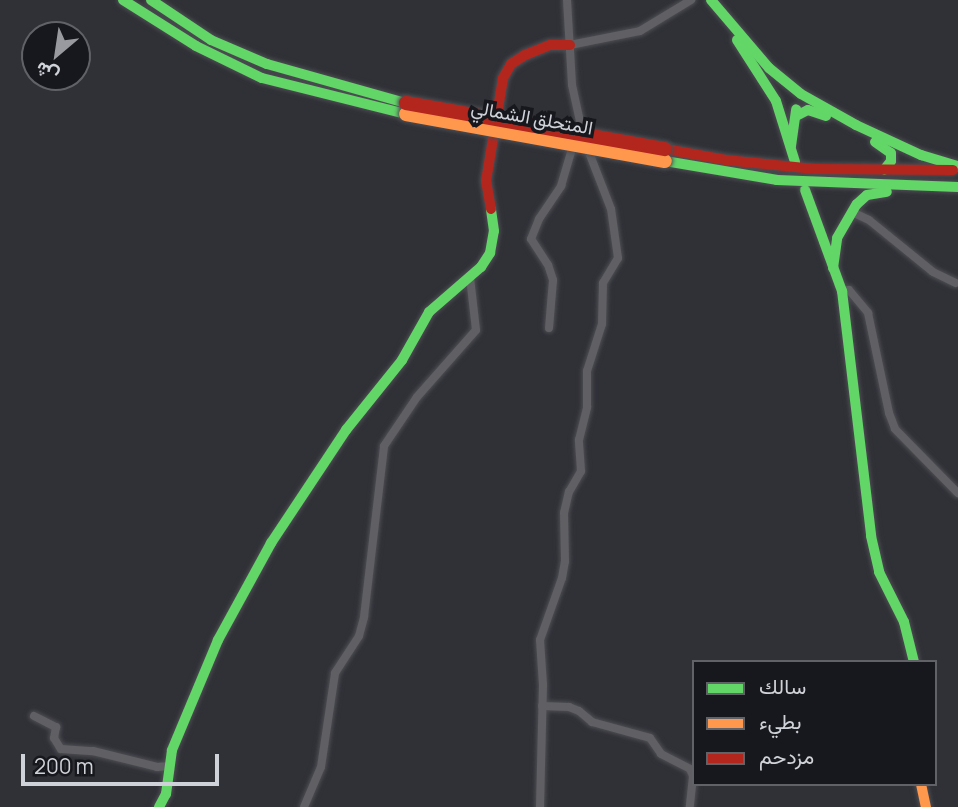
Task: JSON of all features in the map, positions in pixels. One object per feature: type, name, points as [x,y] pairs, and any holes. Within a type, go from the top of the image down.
[{"type":"main road","name":"المتحلق الشمالي","points":[[123,0],[196,46],[262,78],[319,94],[665,155],[777,180],[951,186]]},
{"type":"main road","name":"المتحلق الشمالي","points":[[151,0],[211,40],[267,64],[406,108]]},
{"type":"main road","points":[[704,0],[759,70],[776,101],[795,162]]},
{"type":"main road","points":[[711,0],[769,68],[816,112],[888,148],[891,161],[884,170]]},
{"type":"main road","points":[[159,807],[166,794],[172,750],[218,640],[271,543],[346,430],[402,360],[429,312],[470,277],[490,253],[493,221],[485,181],[503,78],[511,64],[525,55],[550,45],[570,45]]},
{"type":"main road","points":[[759,70],[797,94],[899,145],[958,168]]},
{"type":"main road","points":[[791,146],[797,94]]},
{"type":"main road","points":[[785,127],[785,113],[797,94]]},
{"type":"main road","points":[[796,116],[803,110],[816,112]]},
{"type":"main road","name":"المتحلق الشمالي","points":[[665,155],[777,166],[884,170],[958,168]]},
{"type":"main road","points":[[821,183],[849,193],[854,208]]},
{"type":"main road","points":[[830,244],[854,208],[867,195],[951,186]]},
{"type":"main road","points":[[805,190],[830,244],[833,268],[842,291],[871,536],[879,572],[904,622],[914,660]]},
{"type":"main road","points":[[921,786],[926,807]]},
{"type":"street","points":[[540,807],[540,640],[562,578],[565,561],[564,513],[569,492],[581,471],[579,440],[587,407],[587,370],[602,324],[603,283],[618,258],[611,209],[580,125],[572,85],[567,0]]},
{"type":"street","points":[[570,45],[640,32],[691,0]]},
{"type":"street","points":[[549,328],[553,280],[548,265],[531,239],[539,219],[561,186],[580,125]]},
{"type":"street","points":[[854,208],[933,272],[956,283]]},
{"type":"street","points":[[304,807],[321,767],[335,673],[359,636],[364,617],[384,446],[417,397],[476,330],[470,277]]},
{"type":"street","points":[[842,291],[849,290],[868,313],[876,342],[888,413],[895,429],[958,493]]},
{"type":"street","points":[[542,706],[569,707],[579,711],[592,722],[650,738],[666,757],[690,769],[692,774]]},
{"type":"street","points":[[34,716],[53,724],[54,738],[61,749],[93,751],[157,766],[170,766]]},
{"type":"street","points":[[690,807],[692,786]]},
{"type":"traffic: fast","points":[[123,0],[196,46],[262,78],[406,114]]},
{"type":"traffic: fast","points":[[151,0],[211,40],[267,64],[406,103]]},
{"type":"traffic: fast","points":[[711,0],[769,68],[801,94],[856,125],[921,155],[958,166]]},
{"type":"traffic: fast","points":[[737,40],[776,101],[795,162]]},
{"type":"traffic: fast","points":[[791,146],[796,109]]},
{"type":"traffic: fast","points":[[796,116],[808,110],[826,116]]},
{"type":"traffic: fast","points":[[875,142],[891,153],[891,161],[884,170]]},
{"type":"traffic: fast","points":[[665,161],[777,180],[958,187]]},
{"type":"traffic: fast","points":[[805,190],[842,291],[871,536],[879,572],[904,622],[914,660]]},
{"type":"traffic: fast","points":[[833,268],[837,238],[857,204],[867,195],[887,192]]},
{"type":"traffic: fast","points":[[159,807],[166,794],[172,750],[218,640],[271,543],[346,430],[402,360],[429,312],[481,267],[490,253],[494,231],[491,209]]},
{"type":"traffic: slow","points":[[406,114],[665,161]]},
{"type":"traffic: slow","points":[[921,786],[926,807]]},
{"type":"traffic: jam","points":[[491,209],[486,181],[503,78],[511,64],[525,55],[550,45],[570,45]]},
{"type":"traffic: jam","points":[[406,103],[665,149]]},
{"type":"traffic: jam","points":[[665,149],[726,160],[815,169],[953,170]]}]
